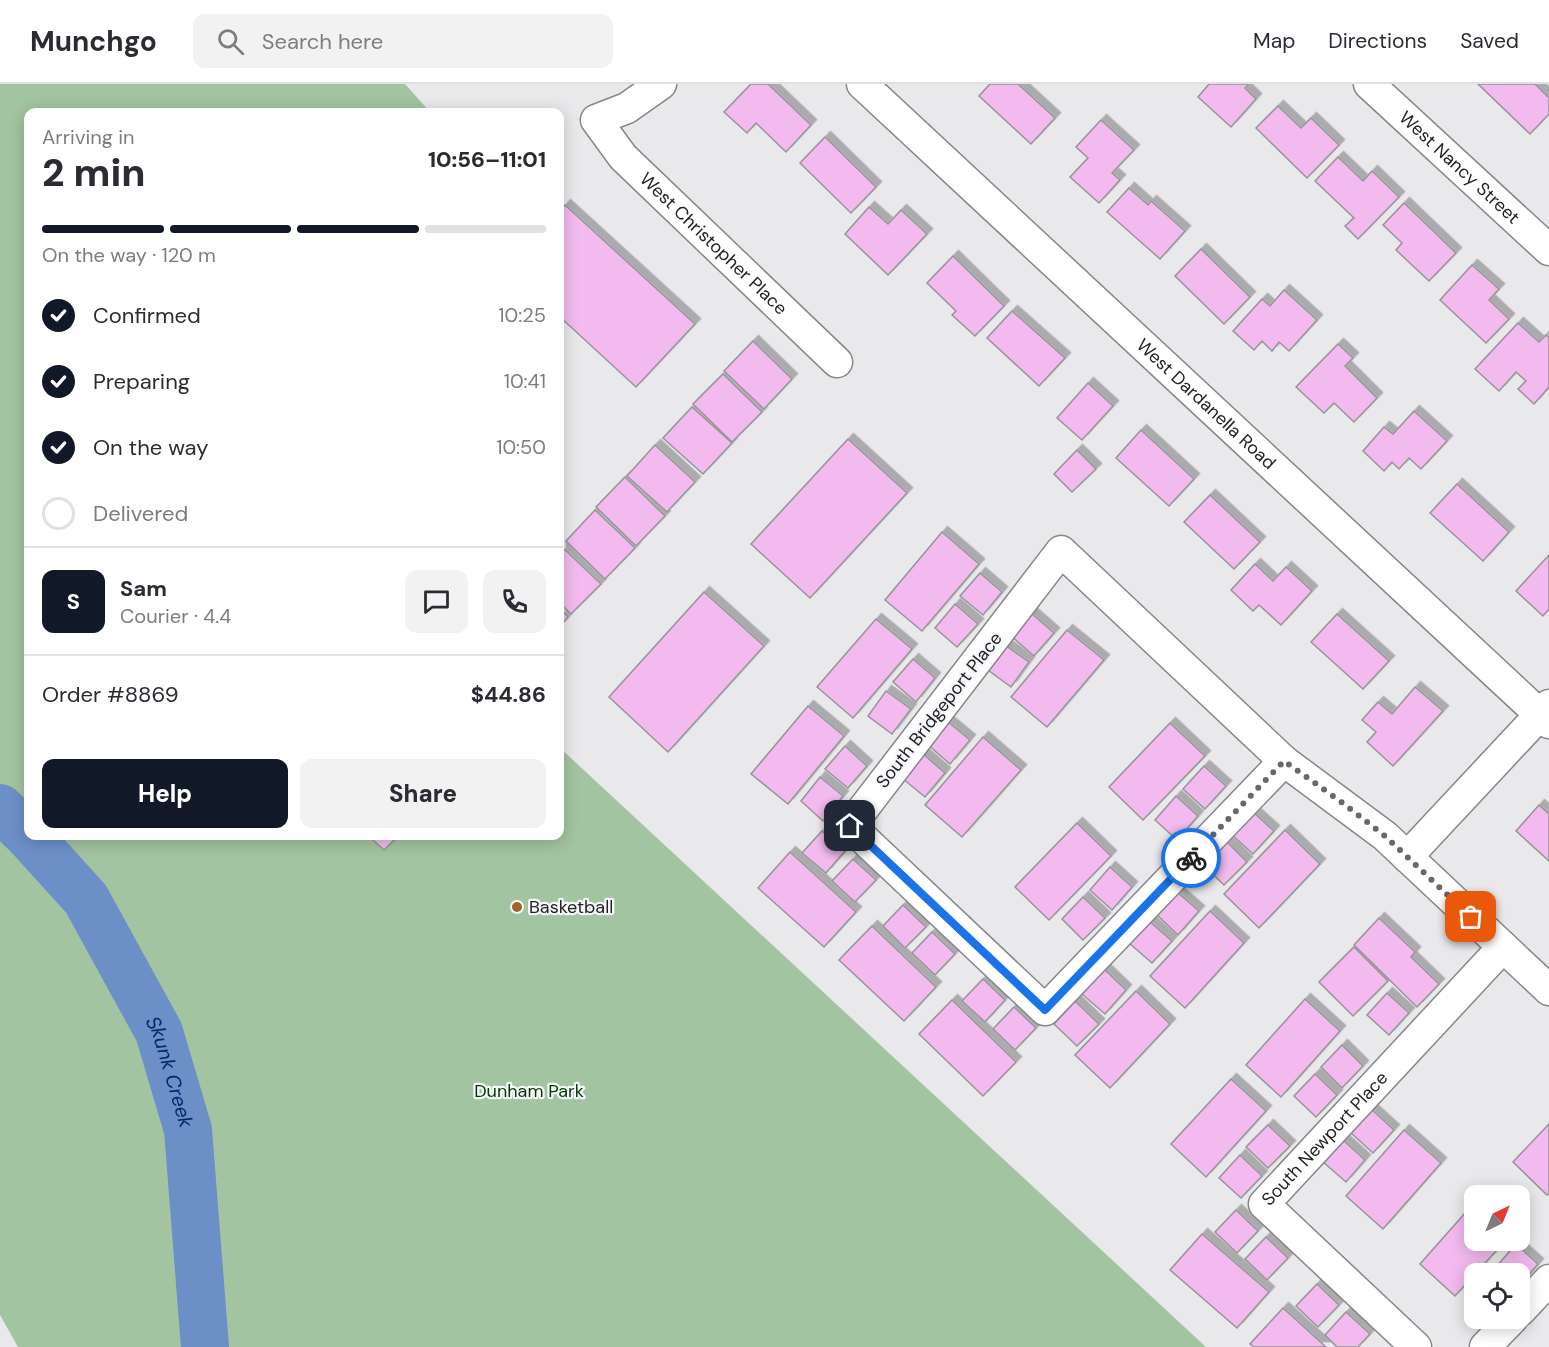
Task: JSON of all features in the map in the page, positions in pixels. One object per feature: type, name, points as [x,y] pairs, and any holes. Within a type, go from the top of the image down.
[{"type":"street","name":"West Christopher Place","points":[[661,84],[627,108],[596,120],[623,157],[837,362]]},
{"type":"street","name":"West Dardanella Road","points":[[862,84],[1546,715]]},
{"type":"street","name":"West Nancy Street","points":[[1369,84],[1549,250]]},
{"type":"street","name":"South Bridgeport Place","points":[[1284,761],[1045,1010],[850,826],[1061,551],[1284,761],[1385,836],[1407,857]]},
{"type":"street","points":[[1546,715],[1407,857],[1549,990]]},
{"type":"street","name":"South Newport Place","points":[[1416,1347],[1264,1204],[1503,947]]},
{"type":"street","points":[[1530,1300],[1549,1280]]},
{"type":"street","points":[[1485,1347],[1502,1329]]},
{"type":"green space","name":"Dunham Park","points":[[0,84],[405,84],[426,108],[24,108],[24,840],[564,840],[564,752],[1206,1347],[18,1347],[0,1315]]},
{"type":"building","points":[[751,84],[768,84],[811,125],[786,152],[756,123],[747,133],[724,112]]},
{"type":"building","points":[[990,84],[1018,84],[1055,118],[1031,144],[979,96]]},
{"type":"building","points":[[1209,84],[1249,84],[1245,88],[1256,99],[1231,127],[1198,97]]},
{"type":"building","points":[[1478,84],[1535,84],[1549,98],[1549,114],[1530,134]]},
{"type":"building","points":[[1278,106],[1301,128],[1311,118],[1339,145],[1307,178],[1256,128]]},
{"type":"building","points":[[1101,120],[1134,150],[1112,173],[1120,180],[1099,203],[1070,177],[1088,158],[1076,147]]},
{"type":"building","points":[[825,137],[876,187],[851,213],[800,163]]},
{"type":"building","points":[[1338,157],[1363,181],[1372,171],[1399,197],[1358,239],[1345,226],[1354,218],[1315,181]]},
{"type":"building","points":[[1129,188],[1148,205],[1151,201],[1185,231],[1160,259],[1107,212]]},
{"type":"building","points":[[1404,203],[1456,253],[1429,281],[1396,250],[1402,243],[1383,225]]},
{"type":"building","points":[[564,206],[695,324],[636,387],[564,321]]},
{"type":"building","points":[[869,207],[888,224],[901,210],[927,234],[888,275],[845,234]]},
{"type":"building","points":[[1201,249],[1250,297],[1224,324],[1175,276]]},
{"type":"building","points":[[953,256],[1004,306],[975,336],[952,315],[956,311],[927,283]]},
{"type":"building","points":[[1472,265],[1499,289],[1489,300],[1509,319],[1486,343],[1440,300]]},
{"type":"building","points":[[1284,290],[1317,320],[1289,351],[1279,342],[1272,351],[1262,341],[1254,350],[1233,331],[1262,299],[1270,306]]},
{"type":"building","points":[[1012,311],[1065,358],[1039,386],[987,338]]},
{"type":"building","points":[[1518,323],[1539,342],[1546,335],[1549,338],[1549,387],[1534,404],[1518,389],[1526,381],[1516,372],[1499,391],[1475,369]]},
{"type":"building","points":[[753,341],[792,379],[764,409],[724,371]]},
{"type":"building","points":[[1338,344],[1353,358],[1345,366],[1377,398],[1354,422],[1334,403],[1324,413],[1296,387]]},
{"type":"building","points":[[723,374],[762,412],[732,442],[693,404]]},
{"type":"building","points":[[1088,383],[1113,406],[1082,440],[1057,418]]},
{"type":"building","points":[[692,407],[732,443],[703,474],[663,438]]},
{"type":"building","points":[[1414,411],[1447,441],[1421,469],[1409,458],[1399,469],[1392,462],[1384,471],[1363,451],[1384,427],[1393,434]]},
{"type":"building","points":[[1141,430],[1194,479],[1169,506],[1116,458]]},
{"type":"building","points":[[848,439],[907,493],[810,598],[751,544]]},
{"type":"building","points":[[655,445],[695,482],[667,512],[627,476]]},
{"type":"building","points":[[1077,450],[1096,469],[1072,492],[1054,474]]},
{"type":"building","points":[[625,477],[665,516],[636,546],[596,507]]},
{"type":"building","points":[[1457,484],[1509,532],[1483,561],[1430,513]]},
{"type":"building","points":[[1210,495],[1260,542],[1234,569],[1184,522]]},
{"type":"building","points":[[595,510],[635,548],[605,579],[566,541]]},
{"type":"building","points":[[942,532],[979,564],[922,631],[885,600]]},
{"type":"building","points":[[564,549],[601,584],[571,614],[564,607]]},
{"type":"building","points":[[1549,555],[1549,609],[1543,616],[1516,591]]},
{"type":"building","points":[[1255,564],[1273,581],[1286,567],[1312,591],[1281,625],[1259,605],[1253,611],[1231,590]]},
{"type":"building","points":[[980,573],[1002,592],[983,615],[960,596]]},
{"type":"building","points":[[704,592],[764,646],[668,752],[609,697]]},
{"type":"building","points":[[955,604],[978,624],[957,647],[935,628]]},
{"type":"building","points":[[1031,613],[1054,633],[1034,656],[1011,636]]},
{"type":"building","points":[[1337,614],[1389,661],[1363,689],[1311,642]]},
{"type":"building","points":[[876,619],[912,649],[853,718],[817,687]]},
{"type":"building","points":[[1067,630],[1104,660],[1047,727],[1011,697]]},
{"type":"building","points":[[1005,645],[1029,662],[1011,687],[988,670]]},
{"type":"building","points":[[913,659],[935,678],[916,702],[893,682]]},
{"type":"building","points":[[1415,687],[1443,711],[1393,766],[1367,742],[1376,732],[1362,720],[1378,702],[1392,714]]},
{"type":"building","points":[[886,691],[911,709],[892,734],[868,716]]},
{"type":"building","points":[[808,706],[844,736],[788,804],[751,774]]},
{"type":"building","points":[[947,721],[970,740],[950,764],[927,744]]},
{"type":"building","points":[[1170,723],[1205,756],[1143,820],[1109,787]]},
{"type":"building","points":[[983,737],[1021,770],[962,837],[925,805]]},
{"type":"building","points":[[845,746],[867,766],[848,788],[825,769]]},
{"type":"building","points":[[922,753],[945,773],[925,797],[902,778]]},
{"type":"building","points":[[1204,766],[1226,786],[1205,809],[1183,789]]},
{"type":"building","points":[[820,777],[843,796],[823,821],[801,801]]},
{"type":"building","points":[[1176,796],[1198,816],[1177,840],[1155,820]]},
{"type":"building","points":[[1539,805],[1549,814],[1549,861],[1516,831]]},
{"type":"building","points":[[1252,811],[1274,831],[1253,854],[1231,834]]},
{"type":"building","points":[[1077,823],[1111,856],[1049,920],[1015,887]]},
{"type":"building","points":[[1285,830],[1320,864],[1259,928],[1224,894]]},
{"type":"building","points":[[822,831],[845,851],[826,873],[802,853]]},
{"type":"building","points":[[373,840],[394,840],[384,850]]},
{"type":"building","points":[[1225,840],[1247,862],[1224,885],[1202,864]]},
{"type":"building","points":[[790,852],[856,912],[824,947],[758,888]]},
{"type":"building","points":[[853,859],[876,880],[855,902],[832,881]]},
{"type":"building","points":[[1110,867],[1132,887],[1112,910],[1090,890]]},
{"type":"building","points":[[1176,891],[1199,911],[1178,935],[1156,914]]},
{"type":"building","points":[[1083,897],[1105,918],[1083,940],[1062,919]]},
{"type":"building","points":[[903,905],[926,927],[905,948],[883,926]]},
{"type":"building","points":[[1210,911],[1244,943],[1185,1008],[1150,976]]},
{"type":"building","points":[[1379,918],[1415,952],[1411,957],[1439,984],[1417,1007],[1354,945]]},
{"type":"building","points":[[1149,921],[1172,941],[1152,963],[1129,943]]},
{"type":"building","points":[[872,926],[936,987],[904,1021],[839,960]]},
{"type":"building","points":[[932,932],[955,954],[935,975],[912,953]]},
{"type":"building","points":[[1354,947],[1388,981],[1353,1016],[1319,982]]},
{"type":"building","points":[[1104,969],[1126,990],[1105,1014],[1082,994]]},
{"type":"building","points":[[983,979],[1005,1000],[985,1022],[962,1001]]},
{"type":"building","points":[[1136,991],[1170,1024],[1110,1088],[1075,1055]]},
{"type":"building","points":[[1387,993],[1409,1013],[1389,1035],[1367,1015]]},
{"type":"building","points":[[1305,999],[1340,1031],[1281,1097],[1246,1065]]},
{"type":"building","points":[[952,1000],[1016,1062],[983,1096],[919,1034]]},
{"type":"building","points":[[1075,1001],[1099,1024],[1077,1046],[1054,1024]]},
{"type":"building","points":[[1014,1007],[1036,1028],[1015,1050],[993,1029]]},
{"type":"building","points":[[1342,1045],[1363,1066],[1342,1088],[1321,1067]]},
{"type":"building","points":[[1315,1074],[1337,1095],[1316,1117],[1294,1096]]},
{"type":"building","points":[[1231,1079],[1266,1111],[1206,1177],[1171,1144]]},
{"type":"building","points":[[1371,1109],[1394,1130],[1373,1153],[1350,1132]]},
{"type":"building","points":[[1549,1124],[1549,1194],[1547,1195],[1513,1162]]},
{"type":"building","points":[[1268,1125],[1290,1146],[1268,1168],[1246,1147]]},
{"type":"building","points":[[1404,1130],[1441,1163],[1383,1229],[1346,1196]]},
{"type":"building","points":[[1343,1140],[1365,1160],[1346,1182],[1323,1162]]},
{"type":"building","points":[[1240,1155],[1262,1176],[1241,1198],[1219,1178]]},
{"type":"building","points":[[1236,1210],[1258,1231],[1237,1253],[1215,1232]]},
{"type":"building","points":[[1464,1214],[1464,1251],[1496,1251],[1485,1263],[1464,1263],[1464,1286],[1455,1296],[1420,1264]]},
{"type":"building","points":[[1202,1234],[1269,1292],[1237,1328],[1170,1270]]},
{"type":"building","points":[[1266,1237],[1288,1258],[1267,1280],[1245,1259]]},
{"type":"building","points":[[1510,1251],[1524,1251],[1538,1264],[1530,1273],[1530,1263],[1499,1263]]},
{"type":"building","points":[[1317,1284],[1339,1305],[1318,1327],[1296,1306]]},
{"type":"building","points":[[1283,1308],[1326,1347],[1254,1347],[1250,1344]]},
{"type":"building","points":[[1346,1312],[1370,1334],[1358,1347],[1337,1347],[1325,1335]]},
{"type":"waterway","name":"Skunk Creek","points":[[0,808],[24,831]]},
{"type":"waterway","name":"Skunk Creek","points":[[33,840],[86,899],[159,1032],[188,1130],[205,1347]]},
{"type":"way so far","points":[[1191,858],[1284,761],[1385,836],[1471,917]]},
{"type":"place","name":"Basketball","points":[[517,907]]},
{"type":"route","points":[[850,826],[1045,1010],[1191,858]]}]
